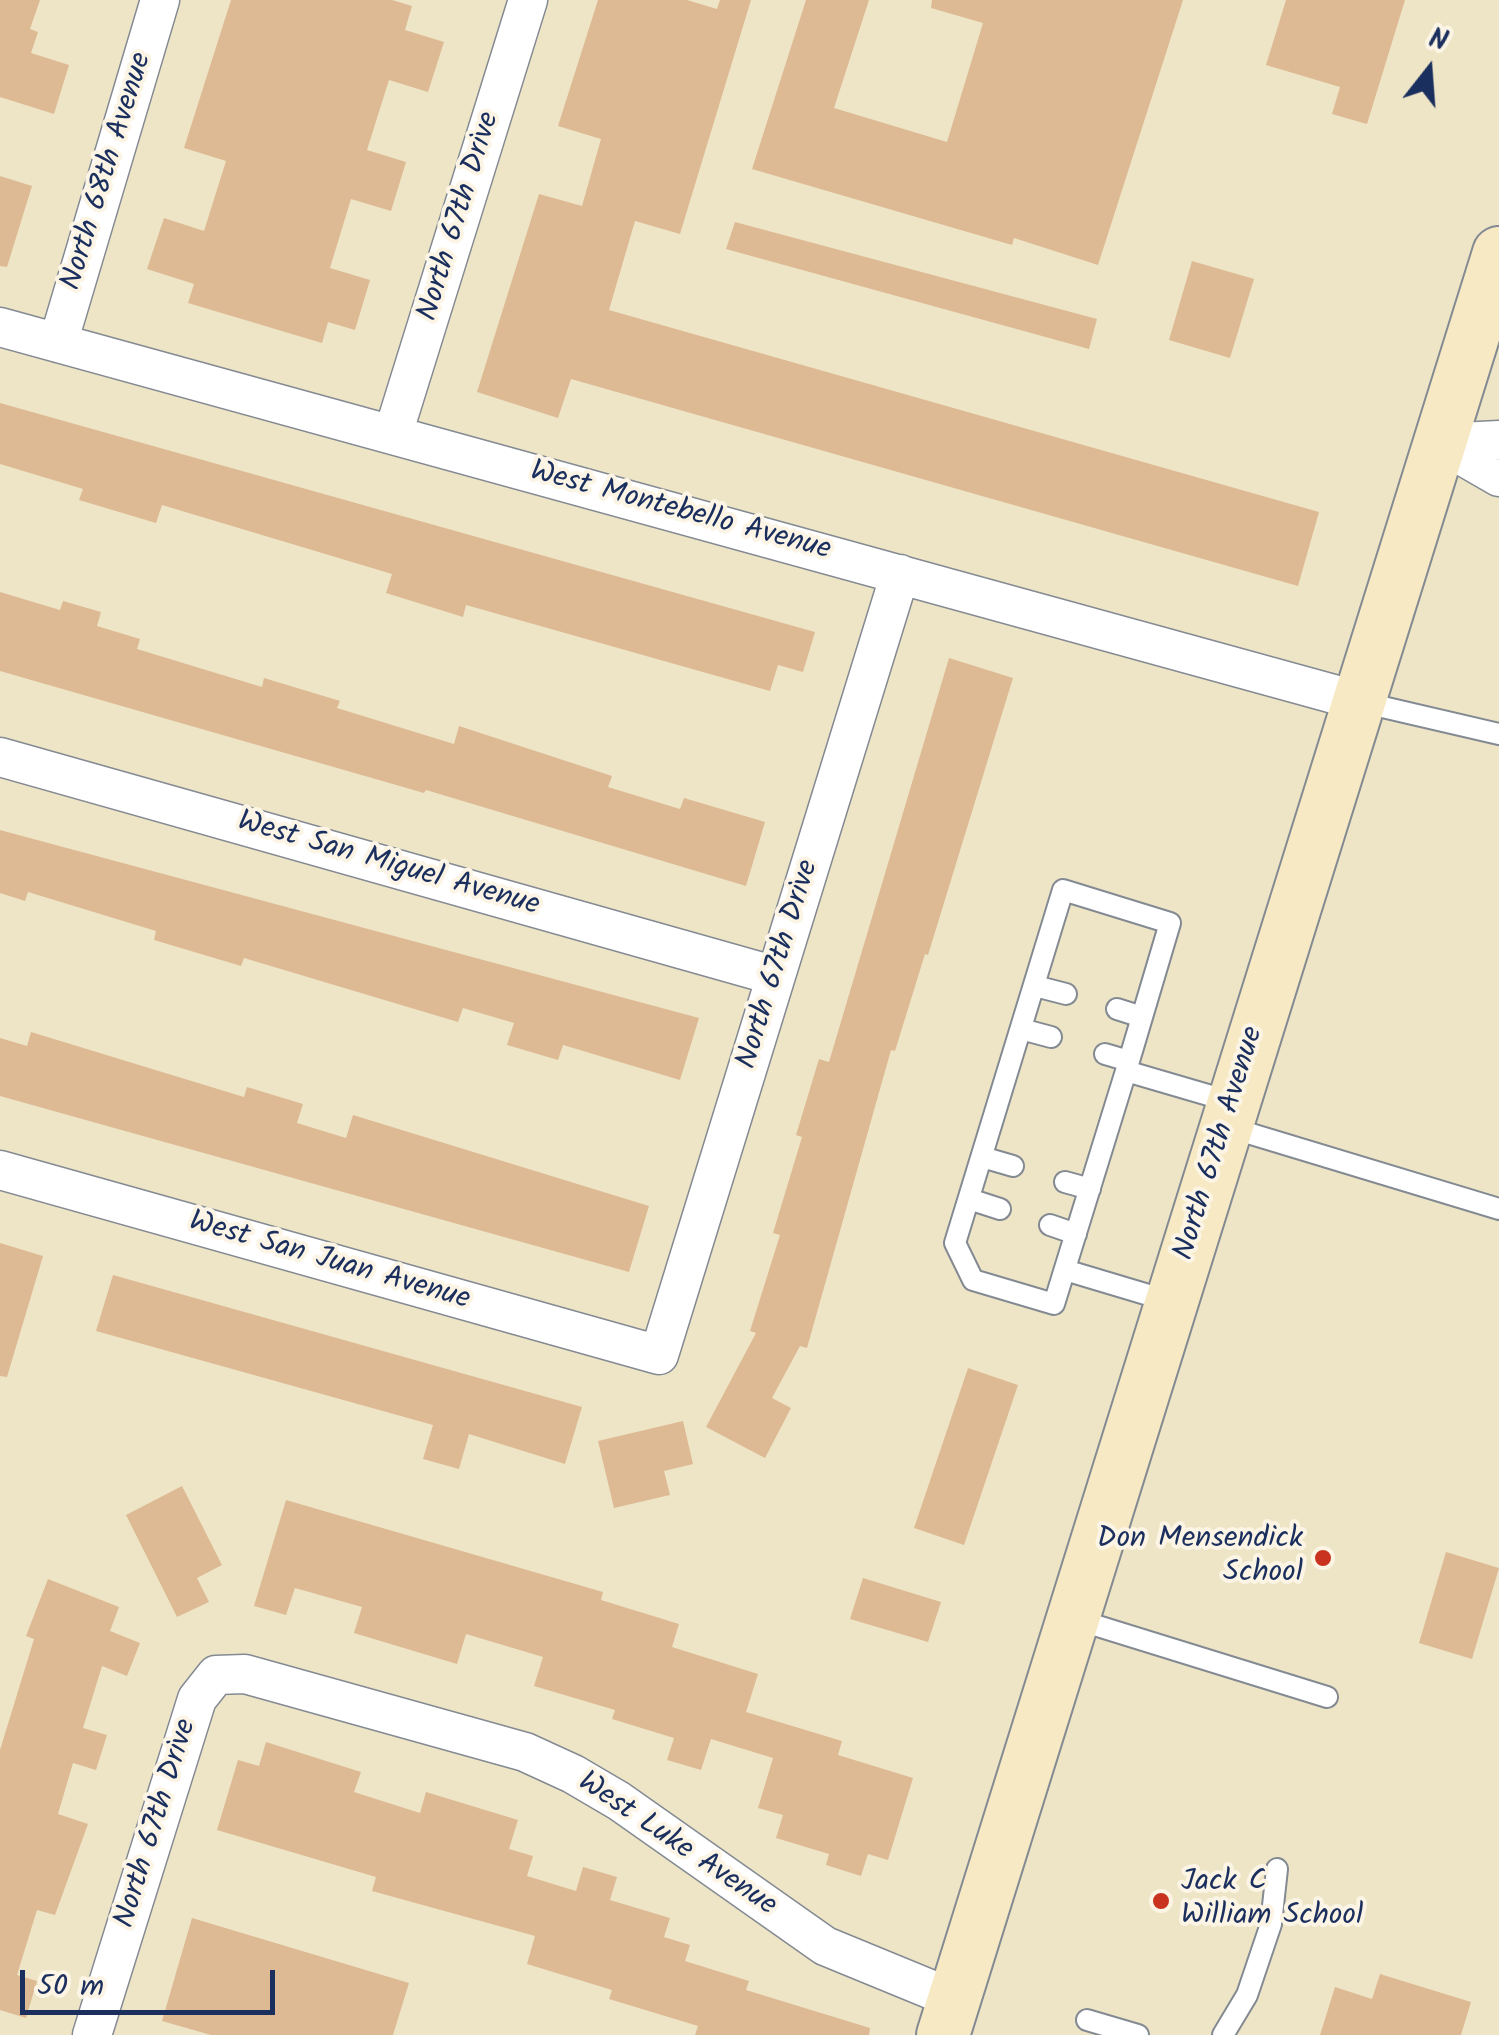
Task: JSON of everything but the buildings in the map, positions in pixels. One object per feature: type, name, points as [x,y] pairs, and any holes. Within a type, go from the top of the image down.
[{"type":"main road","name":"North 67th Avenue","points":[[948,2017],[1499,253]]},
{"type":"street","name":"North 68th Avenue","points":[[58,343],[160,0]]},
{"type":"street","name":"North 67th Drive","points":[[394,434],[528,0]]},
{"type":"street","name":"West Montebello Avenue","points":[[0,327],[1359,702]]},
{"type":"street","points":[[1440,444],[1499,440]]},
{"type":"street","points":[[1440,444],[1499,477]]},
{"type":"street","name":"North 67th Drive","points":[[659,1355],[900,574]]},
{"type":"street","name":"West San Miguel Avenue","points":[[0,757],[776,976]]},
{"type":"street","name":"West San Juan Avenue","points":[[0,1170],[659,1355]]},
{"type":"street","name":"North 67th Drive","points":[[92,2035],[196,1699],[216,1676]]},
{"type":"street","name":"West Luke Avenue","points":[[216,1676],[261,1678],[525,1752],[619,1800],[825,1946],[948,2017]]},
{"type":"lane","points":[[1359,702],[1499,734]]},
{"type":"lane","points":[[1063,890],[1170,923],[1142,1017],[1054,1304],[973,1280],[955,1243],[1063,890]]},
{"type":"lane","points":[[1035,986],[1066,994]]},
{"type":"lane","points":[[1118,1010],[1142,1017]]},
{"type":"lane","points":[[1021,1029],[1052,1037]]},
{"type":"lane","points":[[1105,1054],[1230,1114],[1499,1209]]},
{"type":"lane","points":[[982,1157],[1012,1166]]},
{"type":"lane","points":[[1065,1182],[1090,1189]]},
{"type":"lane","points":[[969,1199],[1000,1209]]},
{"type":"lane","points":[[1050,1225],[1076,1234]]},
{"type":"lane","points":[[1065,1270],[1172,1302]]},
{"type":"lane","points":[[1073,1618],[1327,1697]]},
{"type":"lane","points":[[1223,2035],[1246,1995],[1271,1924],[1276,1869]]},
{"type":"lane","points":[[1087,2020],[1138,2035]]},
{"type":"place","name":"Don Mensendick School","points":[[1323,1558]]},
{"type":"place","name":"Jack C William School","points":[[1161,1901]]}]
